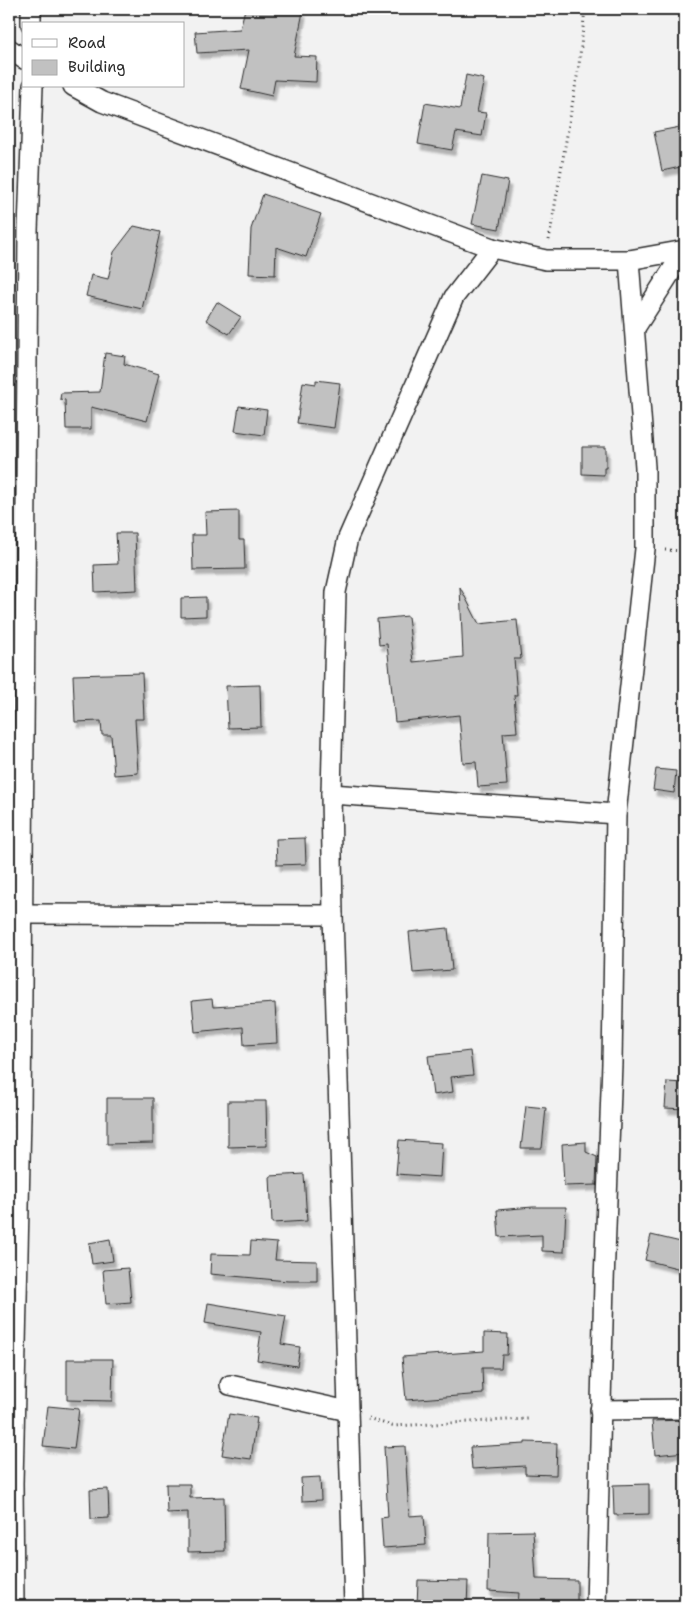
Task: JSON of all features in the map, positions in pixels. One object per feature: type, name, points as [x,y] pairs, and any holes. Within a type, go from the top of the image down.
[{"type":"street","points":[[31,9],[32,22]]},
{"type":"street","points":[[9,49],[22,58]]},
{"type":"street","points":[[14,1606],[14,1473],[22,1115],[28,241],[33,88]]},
{"type":"street","points":[[77,88],[102,102],[492,248],[546,260],[629,260],[685,250]]},
{"type":"street","points":[[354,1606],[333,915],[331,794],[336,592],[348,538],[454,297],[492,248]]},
{"type":"street","points":[[635,328],[685,250]]},
{"type":"street","points":[[596,1606],[600,1410],[612,1063],[616,814],[645,549],[645,467],[629,260]]},
{"type":"street","points":[[331,794],[616,814]]},
{"type":"street","points":[[23,914],[333,915]]},
{"type":"street","points":[[230,1385],[348,1411]]},
{"type":"street","points":[[600,1410],[685,1409]]},
{"type":"path","points":[[546,260],[579,65],[585,9]]},
{"type":"path","points":[[348,1411],[392,1426],[528,1419]]},
{"type":"building","points":[[245,9],[285,9],[303,12],[294,56],[317,57],[316,82],[275,80],[272,96],[241,89],[249,50],[197,53],[195,32],[240,29]]},
{"type":"building","points":[[466,75],[484,79],[477,112],[486,113],[482,136],[456,132],[452,150],[418,144],[425,103],[460,109]]},
{"type":"building","points":[[685,126],[685,166],[662,171],[654,132]]},
{"type":"building","points":[[482,176],[508,181],[499,229],[472,224]]},
{"type":"building","points":[[263,194],[321,214],[306,257],[276,247],[275,275],[249,274],[251,229]]},
{"type":"building","points":[[134,226],[160,232],[142,309],[86,296],[91,275],[108,279],[114,252]]},
{"type":"building","points":[[217,302],[241,317],[229,334],[206,320]]},
{"type":"building","points":[[105,353],[125,356],[124,364],[159,374],[147,421],[91,407],[91,429],[66,429],[65,400],[60,399],[61,393],[100,392]]},
{"type":"building","points":[[316,380],[340,383],[334,428],[297,423],[303,382],[316,384]]},
{"type":"building","points":[[239,406],[267,410],[264,435],[235,431]]},
{"type":"building","points":[[582,447],[606,447],[604,475],[582,474]]},
{"type":"building","points":[[239,511],[239,540],[244,540],[245,569],[193,570],[192,535],[206,535],[205,512]]},
{"type":"building","points":[[116,533],[135,533],[137,590],[95,592],[94,565],[118,564]]},
{"type":"building","points":[[460,587],[479,624],[517,620],[521,659],[514,659],[517,695],[514,695],[517,732],[503,733],[507,785],[478,787],[476,762],[463,763],[459,715],[395,722],[387,644],[379,645],[377,619],[408,616],[413,662],[463,657]]},
{"type":"building","points":[[206,597],[206,616],[181,617],[181,598]]},
{"type":"building","points":[[142,673],[144,719],[135,719],[138,773],[114,775],[111,735],[102,735],[101,721],[75,722],[73,675]]},
{"type":"building","points":[[260,685],[261,727],[228,728],[226,686]]},
{"type":"building","points":[[656,769],[676,771],[674,793],[653,790]]},
{"type":"building","points":[[305,838],[306,864],[277,865],[276,839]]},
{"type":"building","points":[[448,928],[452,970],[413,973],[409,932]]},
{"type":"building","points":[[212,999],[213,1007],[275,1003],[277,1043],[244,1045],[243,1027],[195,1032],[192,1001]]},
{"type":"building","points":[[470,1051],[473,1075],[451,1077],[453,1092],[433,1095],[428,1056]]},
{"type":"building","points":[[667,1082],[685,1083],[685,1109],[665,1108]]},
{"type":"building","points":[[107,1098],[153,1098],[153,1143],[107,1144]]},
{"type":"building","points":[[228,1101],[266,1101],[267,1146],[228,1147]]},
{"type":"building","points":[[526,1106],[546,1108],[542,1148],[521,1148]]},
{"type":"building","points":[[399,1140],[442,1143],[440,1177],[396,1174]]},
{"type":"building","points":[[586,1142],[586,1152],[597,1157],[596,1185],[564,1186],[562,1144]]},
{"type":"building","points":[[304,1174],[307,1221],[272,1223],[270,1176]]},
{"type":"building","points":[[566,1207],[564,1252],[542,1251],[542,1235],[499,1237],[497,1210]]},
{"type":"building","points":[[651,1235],[685,1243],[685,1270],[645,1260]]},
{"type":"building","points":[[110,1239],[113,1261],[92,1264],[89,1243]]},
{"type":"building","points":[[251,1241],[277,1243],[275,1260],[317,1261],[317,1281],[288,1281],[210,1274],[211,1254],[250,1255]]},
{"type":"building","points":[[128,1268],[131,1302],[106,1304],[103,1270]]},
{"type":"building","points":[[208,1303],[286,1316],[281,1344],[300,1347],[297,1366],[257,1360],[261,1332],[205,1323]]},
{"type":"building","points":[[484,1333],[508,1334],[507,1355],[502,1355],[501,1368],[482,1368],[483,1394],[406,1400],[402,1357],[484,1351]]},
{"type":"building","points":[[67,1359],[113,1359],[112,1401],[67,1400]]},
{"type":"building","points":[[48,1406],[79,1409],[74,1449],[43,1446]]},
{"type":"building","points":[[229,1414],[257,1418],[251,1459],[222,1455]]},
{"type":"building","points":[[685,1420],[685,1452],[655,1455],[652,1421]]},
{"type":"building","points":[[525,1442],[557,1443],[556,1475],[525,1474],[525,1466],[472,1469],[470,1447],[525,1444]]},
{"type":"building","points":[[405,1446],[409,1516],[424,1515],[426,1545],[383,1548],[381,1518],[388,1517],[384,1447]]},
{"type":"building","points":[[320,1477],[321,1500],[302,1501],[301,1478]]},
{"type":"building","points":[[166,1484],[190,1484],[190,1498],[224,1497],[225,1551],[188,1552],[188,1512],[167,1513]]},
{"type":"building","points":[[649,1484],[649,1514],[614,1515],[613,1485]]},
{"type":"building","points":[[108,1489],[109,1518],[91,1519],[90,1490]]},
{"type":"building","points":[[533,1531],[536,1579],[577,1580],[577,1606],[518,1606],[519,1593],[488,1591],[489,1532]]},
{"type":"building","points":[[418,1580],[468,1581],[467,1606],[417,1606]]}]
